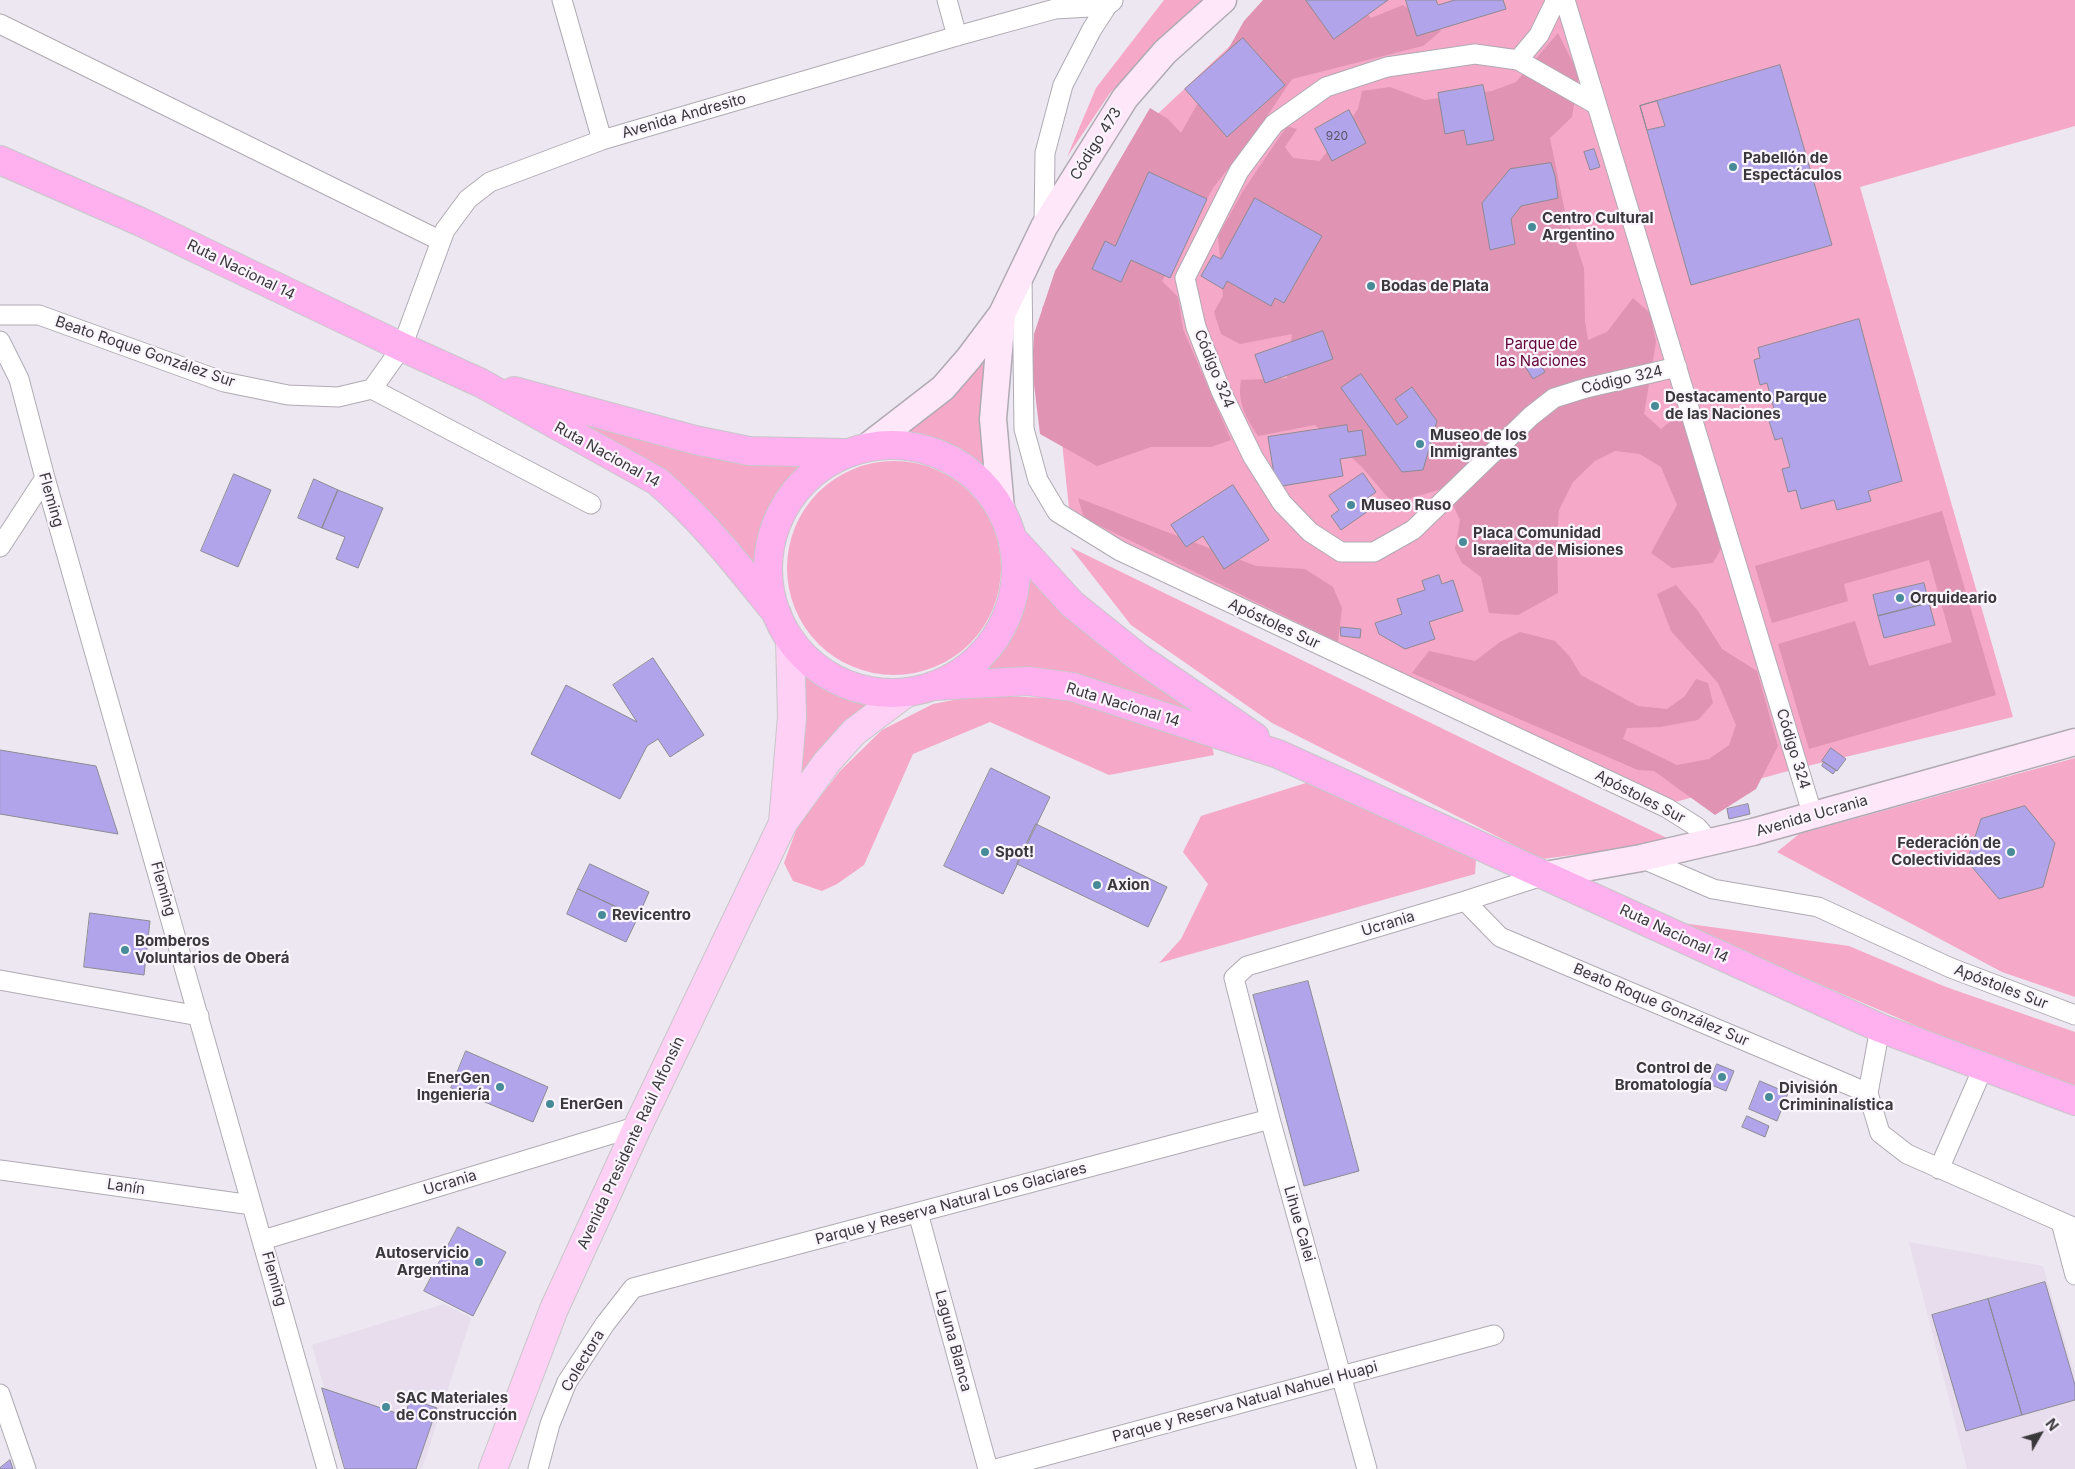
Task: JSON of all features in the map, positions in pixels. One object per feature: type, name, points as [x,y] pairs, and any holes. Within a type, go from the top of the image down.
[{"type":"highway","name":"Ruta Nacional 14","points":[[0,160],[141,222],[481,383],[657,481],[678,498],[710,531],[777,614]]},
{"type":"highway","name":"Ruta Nacional 14","points":[[481,383],[695,440],[749,451],[856,450],[907,445],[945,456],[977,478],[1001,509],[1013,539],[1072,604],[1138,657],[1278,754]]},
{"type":"highway","points":[[856,450],[812,473],[787,502],[772,538],[768,576],[777,614],[790,639],[813,664],[841,682],[873,691],[907,692],[934,686],[966,669],[992,643],[1009,611],[1016,575],[1013,539]]},
{"type":"highway","name":"Ruta Nacional 14","points":[[934,686],[1028,681],[1073,687],[1278,754],[1880,1028],[2075,1101]]},
{"type":"main road","name":"Código 473","points":[[1002,314],[1044,227],[1125,98],[1165,52],[1223,0]]},
{"type":"main road","points":[[856,450],[943,388],[969,358],[1002,314]]},
{"type":"main road","points":[[1001,509],[993,419],[1002,314]]},
{"type":"main road","name":"Avenida Presidente Raúl Alfonsín","points":[[783,824],[792,718],[790,639]]},
{"type":"main road","name":"Avenida Presidente Raúl Alfonsín","points":[[494,1469],[554,1309],[638,1126],[783,824],[827,762],[854,732],[907,692]]},
{"type":"main road","name":"Avenida Ucrania","points":[[1545,875],[1641,858],[1710,842],[1813,816],[2075,742]]},
{"type":"street","points":[[562,0],[602,140]]},
{"type":"street","points":[[947,0],[957,36]]},
{"type":"street","points":[[1518,60],[1539,35],[1556,0]]},
{"type":"street","name":"Código 324","points":[[1565,0],[1813,816]]},
{"type":"street","points":[[1044,227],[1045,153],[1063,85],[1092,29],[1111,3]]},
{"type":"street","name":"Avenida Andresito","points":[[372,389],[402,347],[445,230],[468,199],[490,182],[602,140],[957,36],[1054,9],[1111,3]]},
{"type":"street","points":[[0,24],[441,241]]},
{"type":"street","name":"Código 324","points":[[1597,105],[1518,60],[1475,54],[1387,67],[1326,87],[1274,124],[1239,171],[1185,278],[1196,327],[1221,391],[1253,457],[1282,503],[1310,532],[1342,552],[1374,552],[1413,530],[1531,416],[1554,398],[1586,388],[1677,367]]},
{"type":"street","name":"Apóstoles Sur","points":[[1022,274],[1024,429],[1038,480],[1057,512],[1120,551],[1667,808],[1697,827],[1710,842]]},
{"type":"street","name":"Beato Roque González Sur","points":[[0,315],[40,314],[224,382],[280,393],[338,397],[372,389]]},
{"type":"street","name":"Fleming","points":[[0,341],[19,379],[45,478],[327,1469]]},
{"type":"street","points":[[372,389],[591,504]]},
{"type":"street","points":[[0,547],[45,478]]},
{"type":"street","name":"Apóstoles Sur","points":[[1641,858],[1713,889],[1818,907],[1951,968],[2075,1016]]},
{"type":"street","name":"Ucrania","points":[[1234,978],[1247,966],[1465,901],[1545,875]]},
{"type":"street","name":"Beato Roque González Sur","points":[[1465,901],[1500,937],[1868,1093]]},
{"type":"street","name":"Lihue Calei","points":[[1234,978],[1270,1119],[1367,1469]]},
{"type":"street","points":[[0,980],[199,1016]]},
{"type":"street","points":[[1880,1028],[1868,1093],[1880,1133],[1907,1154],[2068,1225],[2075,1275]]},
{"type":"street","points":[[1939,1169],[1983,1068]]},
{"type":"street","name":"Parque y Reserva Natural Los Glaciares","points":[[632,1288],[1270,1119]]},
{"type":"street","name":"Ucrania","points":[[263,1240],[638,1126]]},
{"type":"street","name":"Lanín","points":[[0,1170],[252,1205]]},
{"type":"street","name":"Laguna Blanca","points":[[918,1213],[988,1469]]},
{"type":"street","name":"Colectora","points":[[538,1469],[550,1424],[567,1382],[605,1324],[632,1288]]},
{"type":"street","name":"Parque y Reserva Natual Nahuel Huapi","points":[[996,1469],[1494,1335]]},
{"type":"street","points":[[0,1394],[26,1469]]},
{"type":"shaded area","points":[[1909,1242],[2043,1266],[2075,1375],[2075,1469],[1967,1469]]},
{"type":"shaded area","name":"SAC Materiales de Construcción","points":[[444,1304],[471,1318],[422,1469],[347,1469],[312,1345]]},
{"type":"green space","points":[[1164,0],[1204,0],[1110,93],[1067,157],[1096,88]]},
{"type":"green space","points":[[1263,0],[1353,0],[1371,18],[1403,5],[1441,31],[1423,46],[1292,79],[1255,134],[1213,188],[1162,281],[1178,297],[1183,329],[1231,440],[1211,447],[1151,447],[1097,466],[1040,434],[1032,368],[1034,334],[1055,271],[1150,108],[1168,119],[1181,133],[1244,21]]},
{"type":"green space","name":"Parque de las Naciones","points":[[1285,0],[2075,0],[2075,126],[1860,187],[2013,717],[1799,768],[1668,804],[1070,517],[1060,424],[1042,308],[1146,125],[1268,10]]},
{"type":"green space","points":[[1558,33],[1579,75],[1572,117],[1550,138],[1565,212],[1584,268],[1585,321],[1588,340],[1607,332],[1633,298],[1650,313],[1656,342],[1644,414],[1661,429],[1682,412],[1722,547],[1713,563],[1672,568],[1651,553],[1677,505],[1661,467],[1640,454],[1615,451],[1595,461],[1573,482],[1559,510],[1557,539],[1558,593],[1518,615],[1489,613],[1481,577],[1462,563],[1455,549],[1460,520],[1445,488],[1404,500],[1390,500],[1361,466],[1315,425],[1258,436],[1246,416],[1241,403],[1241,380],[1287,378],[1292,334],[1240,344],[1221,334],[1214,312],[1223,296],[1218,236],[1243,191],[1287,126],[1297,129],[1285,147],[1293,158],[1320,161],[1358,109],[1362,91],[1390,87],[1425,100],[1492,91],[1516,82]]},
{"type":"green space","points":[[982,357],[987,396],[992,475],[950,444],[900,437],[965,383]]},
{"type":"green space","points":[[575,422],[711,458],[815,462],[780,498],[765,534],[762,580],[685,488]]},
{"type":"green space","points":[[883,461],[905,461],[925,465],[945,473],[970,492],[989,517],[997,537],[1001,568],[997,599],[989,619],[970,644],[945,663],[925,671],[905,675],[883,675],[863,671],[843,663],[826,651],[811,636],[799,619],[791,599],[787,579],[787,557],[791,537],[799,517],[811,500],[826,485],[843,473],[863,465]]},
{"type":"green space","points":[[1078,498],[1256,566],[1305,569],[1333,587],[1342,608],[1338,642],[1084,518]]},
{"type":"green space","points":[[1942,511],[1996,695],[1809,749],[1778,644],[1855,621],[1869,666],[1952,642],[1929,560],[1844,584],[1848,601],[1772,623],[1755,566]]},
{"type":"green space","points":[[1070,547],[1675,842],[1542,859],[1272,723],[1131,625]]},
{"type":"green space","points":[[1028,562],[1211,719],[975,674],[1011,630]]},
{"type":"green space","points":[[1676,585],[1698,611],[1722,649],[1757,671],[1778,746],[1756,789],[1715,815],[1654,771],[1638,770],[1412,673],[1429,651],[1475,661],[1500,642],[1520,632],[1555,641],[1570,657],[1581,675],[1638,706],[1667,709],[1685,696],[1696,679],[1708,683],[1713,703],[1698,720],[1660,727],[1627,728],[1623,739],[1677,765],[1709,759],[1729,745],[1736,725],[1718,683],[1671,631],[1657,594]]},
{"type":"green space","points":[[801,662],[840,695],[886,700],[795,791]]},
{"type":"green space","points":[[979,695],[1071,699],[1211,742],[1214,755],[1109,775],[990,722],[913,754],[864,865],[837,884],[822,891],[793,881],[784,863],[798,825],[840,771],[882,730],[933,704]]},
{"type":"green space","points":[[2075,758],[2075,997],[2002,972],[1777,852],[1799,834]]},
{"type":"green space","points":[[1309,782],[1476,859],[1475,874],[1159,963],[1181,939],[1208,884],[1183,852],[1201,816]]},
{"type":"green space","points":[[1675,922],[1849,946],[1946,987],[2075,1032],[2075,1085],[1989,1057]]},
{"type":"building","points":[[1306,0],[1388,0],[1334,39]]},
{"type":"building","points":[[1406,0],[1436,0],[1438,5],[1455,0],[1503,0],[1506,9],[1417,36]]},
{"type":"building","points":[[1243,38],[1285,85],[1227,137],[1185,89]]},
{"type":"building","name":"Pabellón de Espectáculos","points":[[1780,65],[1832,245],[1691,285],[1640,106]]},
{"type":"building","points":[[1483,85],[1494,140],[1467,145],[1464,130],[1445,134],[1438,93]]},
{"type":"building","points":[[1657,101],[1665,126],[1647,130],[1640,106]]},
{"type":"building","points":[[1349,110],[1366,143],[1332,161],[1315,129]]},
{"type":"building","points":[[1594,149],[1600,167],[1590,170],[1584,152]]},
{"type":"building","points":[[1551,163],[1558,198],[1521,206],[1511,219],[1515,244],[1490,250],[1482,203],[1510,169]]},
{"type":"building","points":[[1149,172],[1207,199],[1170,278],[1131,260],[1121,282],[1092,269],[1105,241],[1115,246]]},
{"type":"building","points":[[1255,198],[1322,236],[1284,303],[1275,298],[1271,306],[1227,281],[1223,289],[1201,276],[1213,255],[1221,259]]},
{"type":"building","points":[[1859,319],[1902,481],[1868,491],[1871,501],[1837,510],[1834,500],[1801,509],[1796,490],[1788,492],[1782,469],[1790,467],[1782,438],[1775,440],[1768,418],[1776,416],[1767,383],[1760,385],[1754,360],[1760,358],[1758,348]]},
{"type":"building","points":[[1323,331],[1333,359],[1265,383],[1255,355]]},
{"type":"building","points":[[1534,355],[1545,372],[1533,379],[1523,363]]},
{"type":"building","points":[[1361,374],[1397,425],[1408,417],[1395,399],[1412,387],[1437,421],[1423,470],[1402,472],[1341,388]]},
{"type":"building","points":[[1347,425],[1348,432],[1362,430],[1366,455],[1340,459],[1343,476],[1276,487],[1268,437]]},
{"type":"building","name":"Museo Ruso","points":[[1363,473],[1376,492],[1365,500],[1371,509],[1341,530],[1331,516],[1339,510],[1329,496]]},
{"type":"building","points":[[234,474],[271,490],[238,567],[201,551]]},
{"type":"building","points":[[314,479],[338,490],[322,528],[298,518]]},
{"type":"building","points":[[1233,485],[1269,540],[1224,569],[1203,536],[1186,547],[1171,525]]},
{"type":"building","points":[[338,490],[383,508],[358,568],[336,559],[345,537],[322,528]]},
{"type":"building","points":[[1439,575],[1442,584],[1453,580],[1463,611],[1429,622],[1435,639],[1405,649],[1379,634],[1375,623],[1402,614],[1397,599],[1425,590],[1422,581]]},
{"type":"building","name":"Orquideario","points":[[1924,583],[1929,603],[1878,616],[1873,595]]},
{"type":"building","points":[[1929,603],[1935,625],[1884,638],[1878,616]]},
{"type":"building","points":[[1341,627],[1361,629],[1360,638],[1341,636]]},
{"type":"building","points":[[653,658],[704,735],[670,757],[658,739],[647,746],[620,799],[531,754],[566,685],[637,722],[613,685]]},
{"type":"building","points":[[1831,748],[1846,759],[1837,771],[1822,761]]},
{"type":"building","points":[[0,750],[96,766],[118,834],[0,814]]},
{"type":"building","points":[[1824,762],[1836,770],[1833,774],[1822,766]]},
{"type":"building","points":[[991,768],[1050,797],[1003,894],[944,866]]},
{"type":"building","points":[[1748,804],[1750,814],[1729,819],[1727,809]]},
{"type":"building","name":"Federación de Colectividades","points":[[2025,806],[2055,843],[2043,887],[1999,899],[1967,861],[1981,819]]},
{"type":"building","points":[[1036,824],[1167,887],[1148,927],[1017,864]]},
{"type":"building","points":[[590,864],[649,892],[638,917],[578,889]]},
{"type":"building","name":"Revicentro","points":[[578,889],[638,917],[626,942],[567,914]]},
{"type":"building","points":[[90,913],[150,921],[144,975],[84,967]]},
{"type":"building","points":[[1308,981],[1359,1171],[1304,1186],[1253,995]]},
{"type":"building","name":"EnerGen Ingeniería","points":[[466,1051],[548,1087],[533,1122],[451,1088]]},
{"type":"building","name":"Control de Bromatología","points":[[1717,1064],[1734,1071],[1726,1091],[1709,1084]]},
{"type":"building","points":[[1760,1081],[1788,1093],[1777,1121],[1749,1109]]},
{"type":"building","points":[[1747,1116],[1769,1126],[1765,1137],[1742,1127]]},
{"type":"building","points":[[458,1227],[506,1252],[473,1316],[424,1291]]},
{"type":"building","points":[[2045,1282],[2075,1385],[2075,1400],[2022,1415],[1988,1299]]},
{"type":"building","points":[[1988,1299],[2022,1415],[1966,1431],[1932,1315]]},
{"type":"building","points":[[322,1388],[405,1416],[410,1399],[437,1408],[416,1469],[345,1469]]},
{"type":"building","points":[[10,1460],[13,1469],[0,1469],[0,1468]]},
{"type":"place","name":"Pabellón de Espectáculos","points":[[1733,167]]},
{"type":"place","name":"Centro Cultural Argentino","points":[[1532,227]]},
{"type":"place","name":"Bodas de Plata","points":[[1371,286]]},
{"type":"place","name":"Destacamento Parque de las Naciones","points":[[1655,406]]},
{"type":"place","name":"Museo de los Inmigrantes","points":[[1420,444]]},
{"type":"place","name":"Museo Ruso","points":[[1351,505]]},
{"type":"place","name":"Placa Comunidad Israelita de Misiones","points":[[1463,542]]},
{"type":"place","name":"Orquideario","points":[[1900,598]]},
{"type":"place","name":"Spot!","points":[[985,852]]},
{"type":"place","name":"Federación de Colectividades","points":[[2011,852]]},
{"type":"place","name":"Axion","points":[[1097,885]]},
{"type":"place","name":"Revicentro","points":[[602,915]]},
{"type":"place","name":"Bomberos Voluntarios de Oberá","points":[[125,950]]},
{"type":"place","name":"Control de Bromatología","points":[[1722,1077]]},
{"type":"place","name":"EnerGen Ingeniería","points":[[500,1087]]},
{"type":"place","name":"División Crimininalística","points":[[1769,1097]]},
{"type":"place","name":"EnerGen","points":[[550,1104]]},
{"type":"place","name":"Autoservicio Argentina","points":[[479,1262]]},
{"type":"place","name":"SAC Materiales de Construcción","points":[[386,1407]]}]
